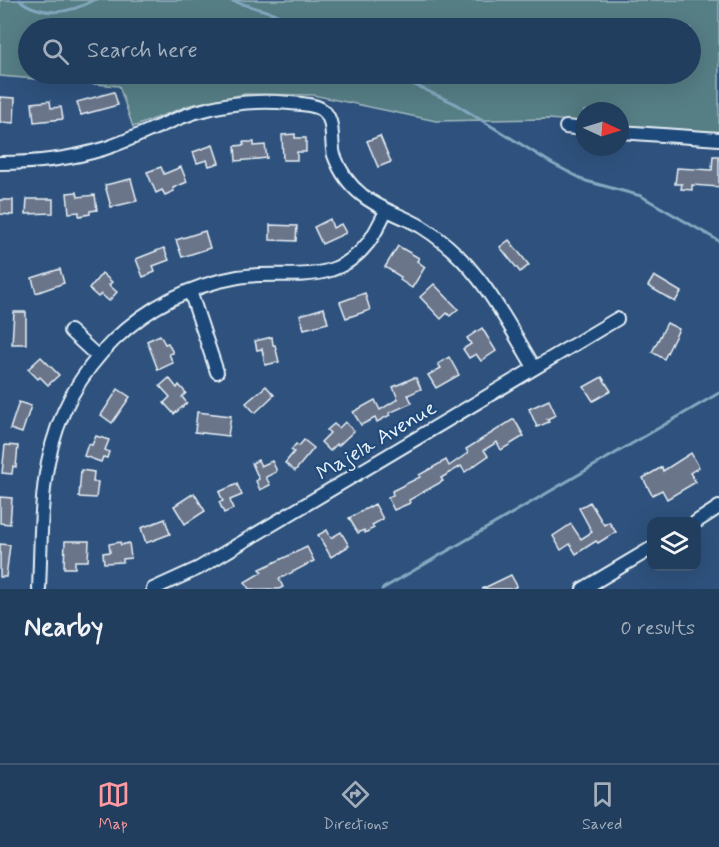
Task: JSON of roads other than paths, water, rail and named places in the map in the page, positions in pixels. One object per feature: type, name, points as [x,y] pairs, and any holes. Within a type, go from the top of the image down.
[{"type":"street","points":[[0,163],[64,158],[102,149],[197,112],[223,106],[278,102],[320,108],[327,114],[331,125],[333,153],[348,184],[364,198],[386,211],[420,226],[461,257],[478,276],[497,304],[534,367]]},
{"type":"street","points":[[566,127],[575,128]]},
{"type":"street","points":[[629,133],[719,140]]},
{"type":"street","points":[[39,589],[45,482],[53,440],[66,407],[97,356],[144,315],[190,291],[238,277],[326,273],[343,266],[369,241],[386,211]]},
{"type":"street","points":[[190,291],[217,372]]},
{"type":"street","name":"Majela Avenue","points":[[153,589],[199,568],[617,319]]},
{"type":"street","points":[[70,331],[97,356]]},
{"type":"street","points":[[701,519],[719,507]]},
{"type":"street","points":[[583,589],[647,550]]},
{"type":"waterway","points":[[19,0],[37,9],[56,12],[66,11],[94,0]]},
{"type":"waterway","points":[[229,0],[283,18]]},
{"type":"waterway","points":[[412,84],[452,102],[553,164],[586,181],[641,196],[719,241]]},
{"type":"waterway","points":[[382,589],[719,393]]}]
